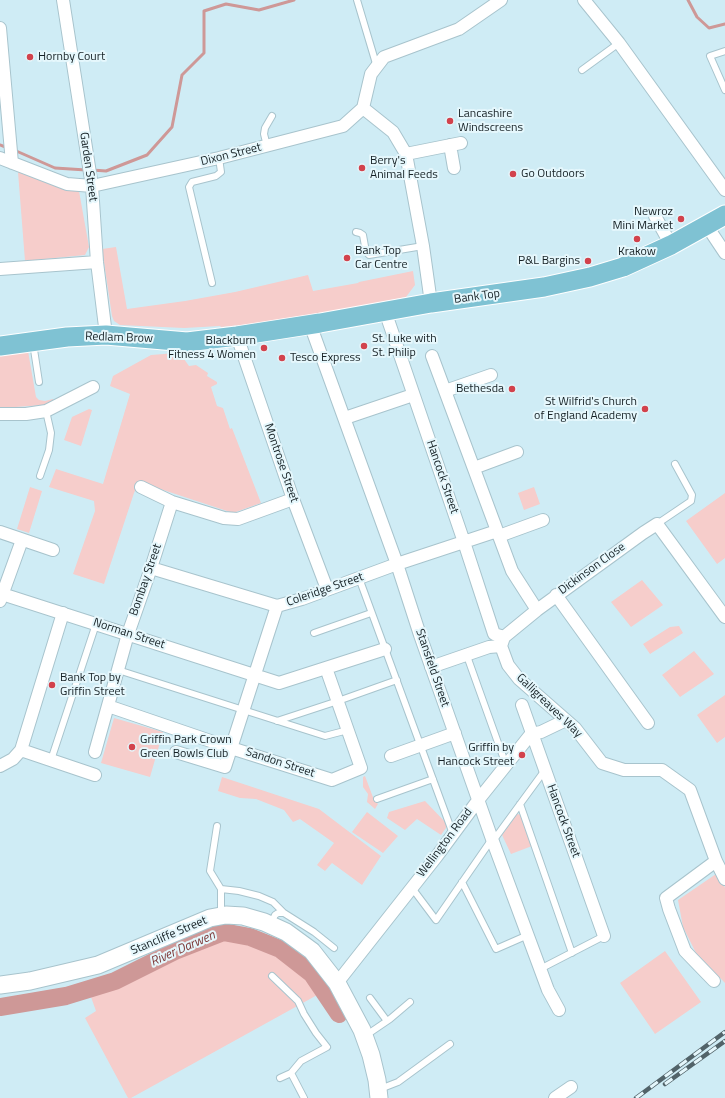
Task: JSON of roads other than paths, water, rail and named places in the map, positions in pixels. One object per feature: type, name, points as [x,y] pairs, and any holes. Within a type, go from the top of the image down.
[{"type":"main road","name":"Bank Top","points":[[237,336],[431,303],[519,291],[590,276],[623,267],[671,245],[725,216]]},
{"type":"main road","name":"Redlam Brow","points":[[0,346],[67,337],[106,335],[187,342],[237,336]]},
{"type":"main road","name":"Stancliffe Street","points":[[0,985],[30,981],[98,965],[210,918],[221,916],[243,916],[271,925],[286,932],[312,951],[337,983],[351,1007],[364,1036],[371,1055],[379,1094]]},
{"type":"street","name":"Garden Street","points":[[63,0],[90,169],[97,262],[106,335]]},
{"type":"street","points":[[431,303],[423,246],[406,154],[393,132],[363,108],[371,74],[384,57],[459,29],[500,0]]},
{"type":"street","points":[[584,0],[618,42],[725,190]]},
{"type":"street","points":[[0,28],[3,99],[9,154]]},
{"type":"street","name":"Dixon Street","points":[[9,154],[67,184],[92,186],[219,158],[343,126],[363,108]]},
{"type":"street","points":[[406,154],[455,144],[454,168]]},
{"type":"street","points":[[655,216],[671,245]]},
{"type":"street","points":[[707,226],[725,253]]},
{"type":"street","points":[[0,269],[97,262]]},
{"type":"street","name":"Hancock Street","points":[[385,311],[412,395],[464,542],[494,634],[503,641]]},
{"type":"street","name":"Stansfeld Street","points":[[310,324],[345,418],[431,667],[493,840],[548,990],[559,1010]]},
{"type":"street","name":"Montrose Street","points":[[237,336],[293,499],[327,589]]},
{"type":"street","points":[[432,356],[512,571],[537,610]]},
{"type":"street","points":[[445,391],[491,375]]},
{"type":"street","points":[[0,414],[26,414],[46,411],[93,387]]},
{"type":"street","points":[[345,418],[412,395]]},
{"type":"street","points":[[474,468],[517,452]]},
{"type":"street","points":[[141,487],[172,502],[224,518],[238,519],[293,499]]},
{"type":"street","name":"Bombay Street","points":[[95,752],[128,634],[172,502]]},
{"type":"street","name":"Coleridge Street","points":[[151,568],[277,606],[396,564],[464,542],[498,534],[543,520]]},
{"type":"street","points":[[657,524],[725,617]]},
{"type":"street","name":"Dickinson Close","points":[[431,667],[467,656],[503,641],[556,595],[657,524]]},
{"type":"street","points":[[0,532],[53,550]]},
{"type":"street","points":[[1,598],[22,540]]},
{"type":"street","points":[[556,595],[648,723]]},
{"type":"street","name":"Norman Street","points":[[1,598],[63,613],[279,683],[385,648]]},
{"type":"street","points":[[176,752],[225,767],[277,606]]},
{"type":"street","points":[[0,766],[13,759],[21,750],[63,613]]},
{"type":"street","name":"Galligreaves Way","points":[[503,641],[508,665],[519,679],[575,728],[602,763],[624,770],[662,770],[690,790],[716,860],[725,879]]},
{"type":"street","points":[[326,668],[348,730]]},
{"type":"street","name":"Hancock Street","points":[[522,705],[531,734],[604,936]]},
{"type":"street","name":"Sandon Street","points":[[108,706],[231,748],[332,780],[361,768],[348,730]]},
{"type":"street","points":[[531,734],[541,732],[566,720]]},
{"type":"street","points":[[391,756],[455,734]]},
{"type":"street","name":"Wellington Road","points":[[337,983],[531,734]]},
{"type":"street","points":[[21,750],[95,775]]},
{"type":"street","points":[[714,981],[685,951],[666,898],[716,860]]},
{"type":"street","points":[[555,1098],[570,1087]]},
{"type":"lane","points":[[357,0],[377,66]]},
{"type":"lane","points":[[582,70],[618,42]]},
{"type":"lane","points":[[725,51],[710,56],[725,90]]},
{"type":"lane","points":[[267,146],[264,134],[265,128],[272,116]]},
{"type":"lane","points":[[212,283],[189,187],[192,182],[216,176],[221,172],[219,158]]},
{"type":"lane","points":[[356,232],[363,235],[366,252],[369,255],[423,246]]},
{"type":"lane","points":[[32,342],[40,382]]},
{"type":"lane","points":[[40,476],[49,450],[51,433],[46,411]]},
{"type":"lane","points":[[657,524],[691,501],[692,496],[675,464]]},
{"type":"lane","points":[[359,578],[453,834]]},
{"type":"lane","points":[[314,633],[372,613]]},
{"type":"lane","points":[[51,760],[96,624]]},
{"type":"lane","points":[[467,656],[506,766]]},
{"type":"lane","points":[[118,670],[325,736],[348,730]]},
{"type":"lane","points":[[277,721],[396,680]]},
{"type":"lane","points":[[412,888],[436,920],[462,882],[545,770]]},
{"type":"lane","points":[[377,799],[433,779]]},
{"type":"lane","points":[[520,804],[572,953]]},
{"type":"lane","points":[[217,826],[210,871],[221,889],[221,916]]},
{"type":"lane","points":[[462,882],[496,949],[528,935]]},
{"type":"lane","points":[[221,889],[239,891],[259,896],[273,902],[284,913],[314,932],[334,948]]},
{"type":"lane","points":[[271,925],[275,915],[278,912],[284,913]]},
{"type":"lane","points":[[540,969],[604,936]]},
{"type":"lane","points":[[272,976],[298,1001],[304,1014],[326,1047],[300,1061],[291,1073],[280,1078]]},
{"type":"lane","points":[[370,998],[387,1021]]},
{"type":"lane","points":[[364,1036],[387,1021],[410,1002]]},
{"type":"lane","points":[[379,1094],[450,1044]]},
{"type":"lane","points":[[291,1073],[304,1098]]},
{"type":"waterway","points":[[92,170],[106,171],[147,155],[172,127],[182,75],[204,53],[204,11],[226,4],[259,10],[294,0]]},
{"type":"waterway","points":[[688,0],[697,17],[709,28],[725,24]]},
{"type":"waterway","points":[[0,145],[8,148]]},
{"type":"waterway","points":[[14,150],[55,168],[86,170]]},
{"type":"waterway","name":"River Darwen","points":[[0,1007],[66,996],[115,981],[177,950],[223,932],[250,937],[280,949],[312,974],[339,1014]]},
{"type":"railway","points":[[636,1098],[725,1032]]},
{"type":"railway","points":[[665,1084],[725,1041]]},
{"type":"place","name":"Hornby Court","points":[[30,57]]},
{"type":"place","name":"Lancashire Windscreens","points":[[450,121]]},
{"type":"place","name":"Berry's Animal Feeds","points":[[362,168]]},
{"type":"place","name":"Go Outdoors","points":[[513,174]]},
{"type":"place","name":"Newroz Mini Market","points":[[681,219]]},
{"type":"place","name":"Krakow","points":[[637,239]]},
{"type":"place","name":"Bank Top Car Centre","points":[[347,258]]},
{"type":"place","name":"P&L Bargins","points":[[588,261]]},
{"type":"place","name":"St. Luke with St. Philip","points":[[364,346]]},
{"type":"place","name":"Blackburn Fitness 4 Women","points":[[264,348]]},
{"type":"place","name":"Tesco Express","points":[[282,358]]},
{"type":"place","name":"Bethesda","points":[[512,389]]},
{"type":"place","name":"St Wilfrid's Church of England Academy","points":[[645,409]]},
{"type":"place","name":"Bank Top by Griffin Street","points":[[52,685]]},
{"type":"place","name":"Griffin Park Crown Green Bowls Club","points":[[132,747]]},
{"type":"place","name":"Griffin by Hancock Street","points":[[522,755]]}]
